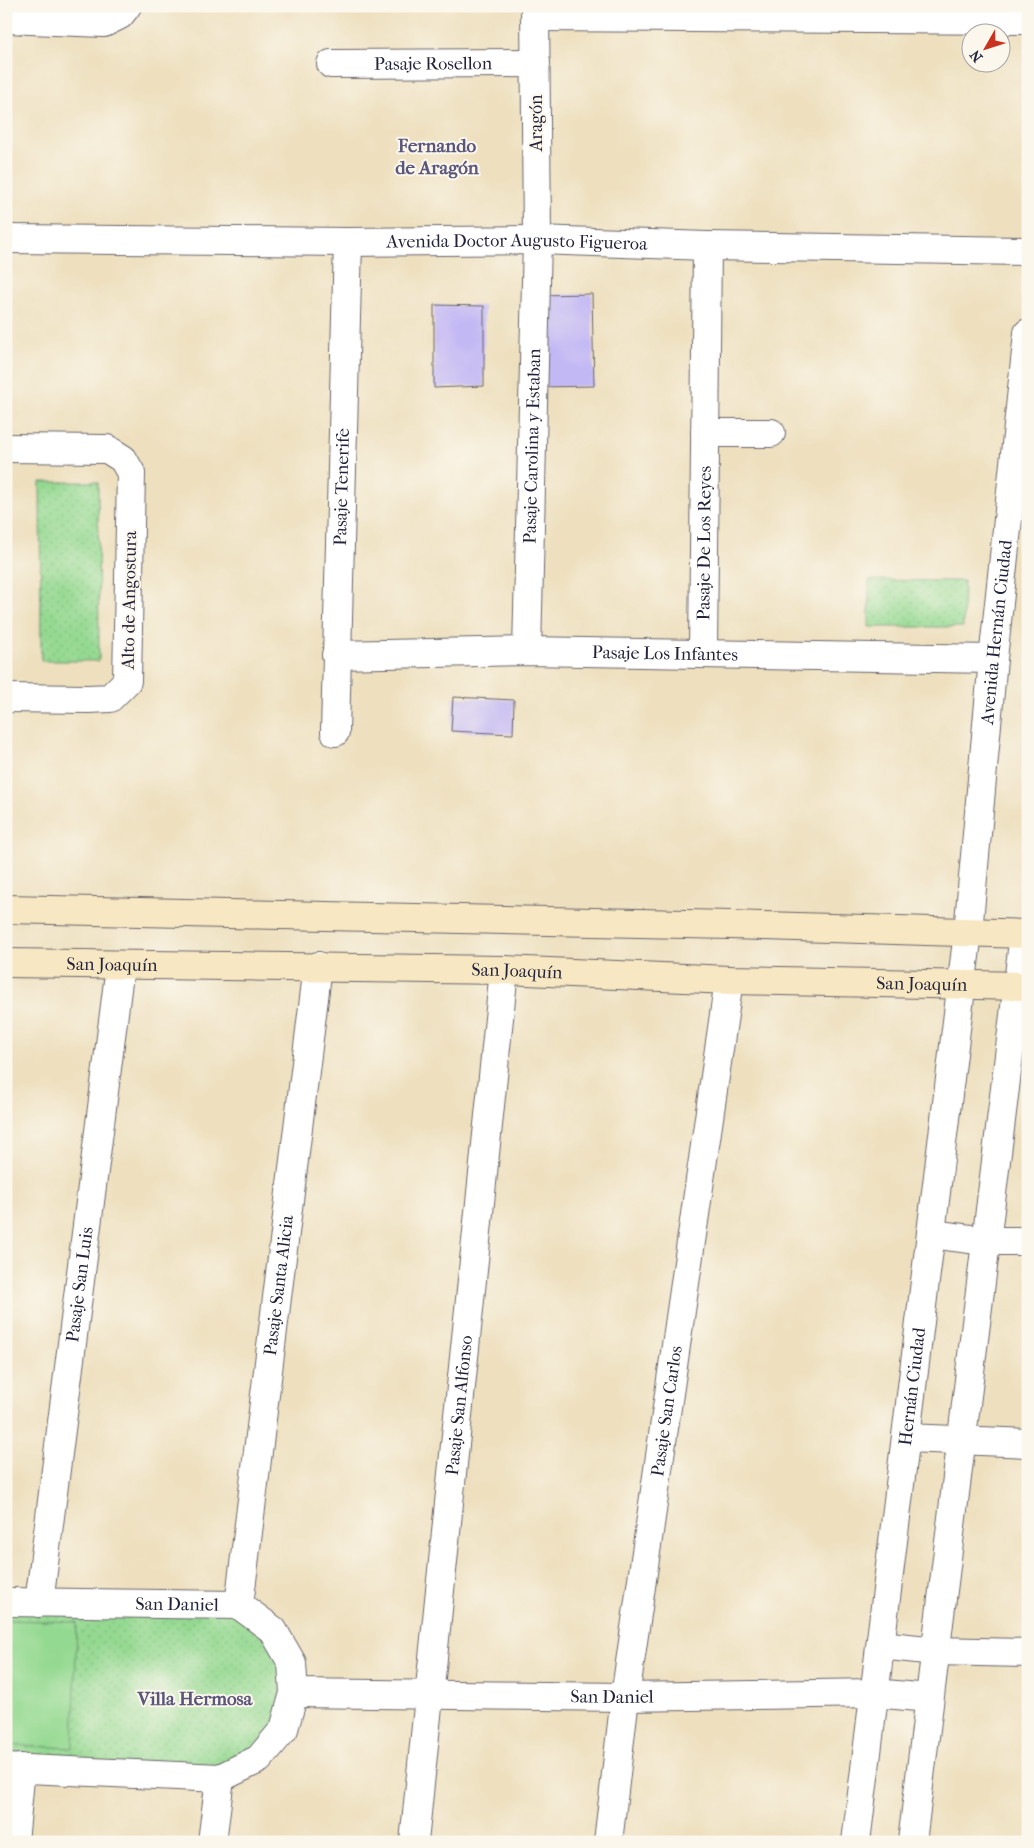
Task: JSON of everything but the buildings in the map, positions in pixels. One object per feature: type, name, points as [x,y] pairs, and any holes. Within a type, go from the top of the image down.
[{"type":"street","points":[[6,19],[104,23],[120,15],[127,6]]},
{"type":"street","points":[[535,11],[1028,20]]},
{"type":"street","name":"Aragón","points":[[535,11],[537,240]]},
{"type":"street","name":"Pasaje Rosellon","points":[[331,64],[536,63]]},
{"type":"street","name":"Avenida Doctor Augusto Figueroa","points":[[6,239],[348,242],[537,240],[707,246],[1028,251]]},
{"type":"street","name":"Pasaje Carolina y Estaban","points":[[527,651],[537,240]]},
{"type":"street","name":"Pasaje Tenerife","points":[[335,732],[348,242]]},
{"type":"street","name":"Pasaje De Los Reyes","points":[[704,653],[707,246]]},
{"type":"street","name":"Avenida Hernán Ciudad","points":[[968,932],[993,659],[1028,333]]},
{"type":"street","points":[[706,433],[771,433]]},
{"type":"street","name":"Alto de Angostura","points":[[6,448],[107,449],[123,459],[131,474],[127,681],[110,698],[88,700],[6,698]]},
{"type":"street","name":"Pasaje Los Infantes","points":[[336,655],[527,651],[993,659]]},
{"type":"street","points":[[6,909],[1026,934],[1023,985],[986,1241],[912,1842]]},
{"type":"street","name":"Hernán Ciudad","points":[[856,1842],[968,932]]},
{"type":"street","name":"San Joaquín","points":[[6,964],[318,966],[504,970],[729,980],[1023,985]]},
{"type":"street","name":"Pasaje San Luis","points":[[39,1603],[120,966]]},
{"type":"street","name":"Pasaje Santa Alicia","points":[[239,1604],[318,966]]},
{"type":"street","name":"Pasaje San Alfonso","points":[[414,1842],[504,970]]},
{"type":"street","name":"Pasaje San Carlos","points":[[608,1842],[625,1697],[729,980]]},
{"type":"street","points":[[931,1234],[986,1241],[1028,1241]]},
{"type":"street","points":[[906,1438],[1028,1443]]},
{"type":"street","name":"San Daniel","points":[[6,1602],[239,1604],[273,1630],[292,1663],[294,1693],[284,1729],[259,1760],[220,1778],[13,1768]]},
{"type":"street","points":[[880,1645],[935,1651],[1028,1653]]},
{"type":"street","name":"San Daniel","points":[[294,1693],[625,1697],[874,1693],[929,1698]]},
{"type":"street","points":[[13,1768],[14,1842]]},
{"type":"street","points":[[212,1842],[220,1778]]},
{"type":"green space","points":[[40,482],[98,482],[99,661],[41,661]]},
{"type":"green space","points":[[869,580],[964,581],[963,627],[869,627]]},
{"type":"green space","points":[[6,1602],[239,1605],[292,1663],[284,1729],[220,1778],[6,1768]]},
{"type":"green space","points":[[6,1620],[77,1622],[73,1748],[6,1745]]},
{"type":"district","name":"Fernando de Aragón","points":[[437,156]]},
{"type":"district","name":"Villa Hermosa","points":[[195,1698]]}]
